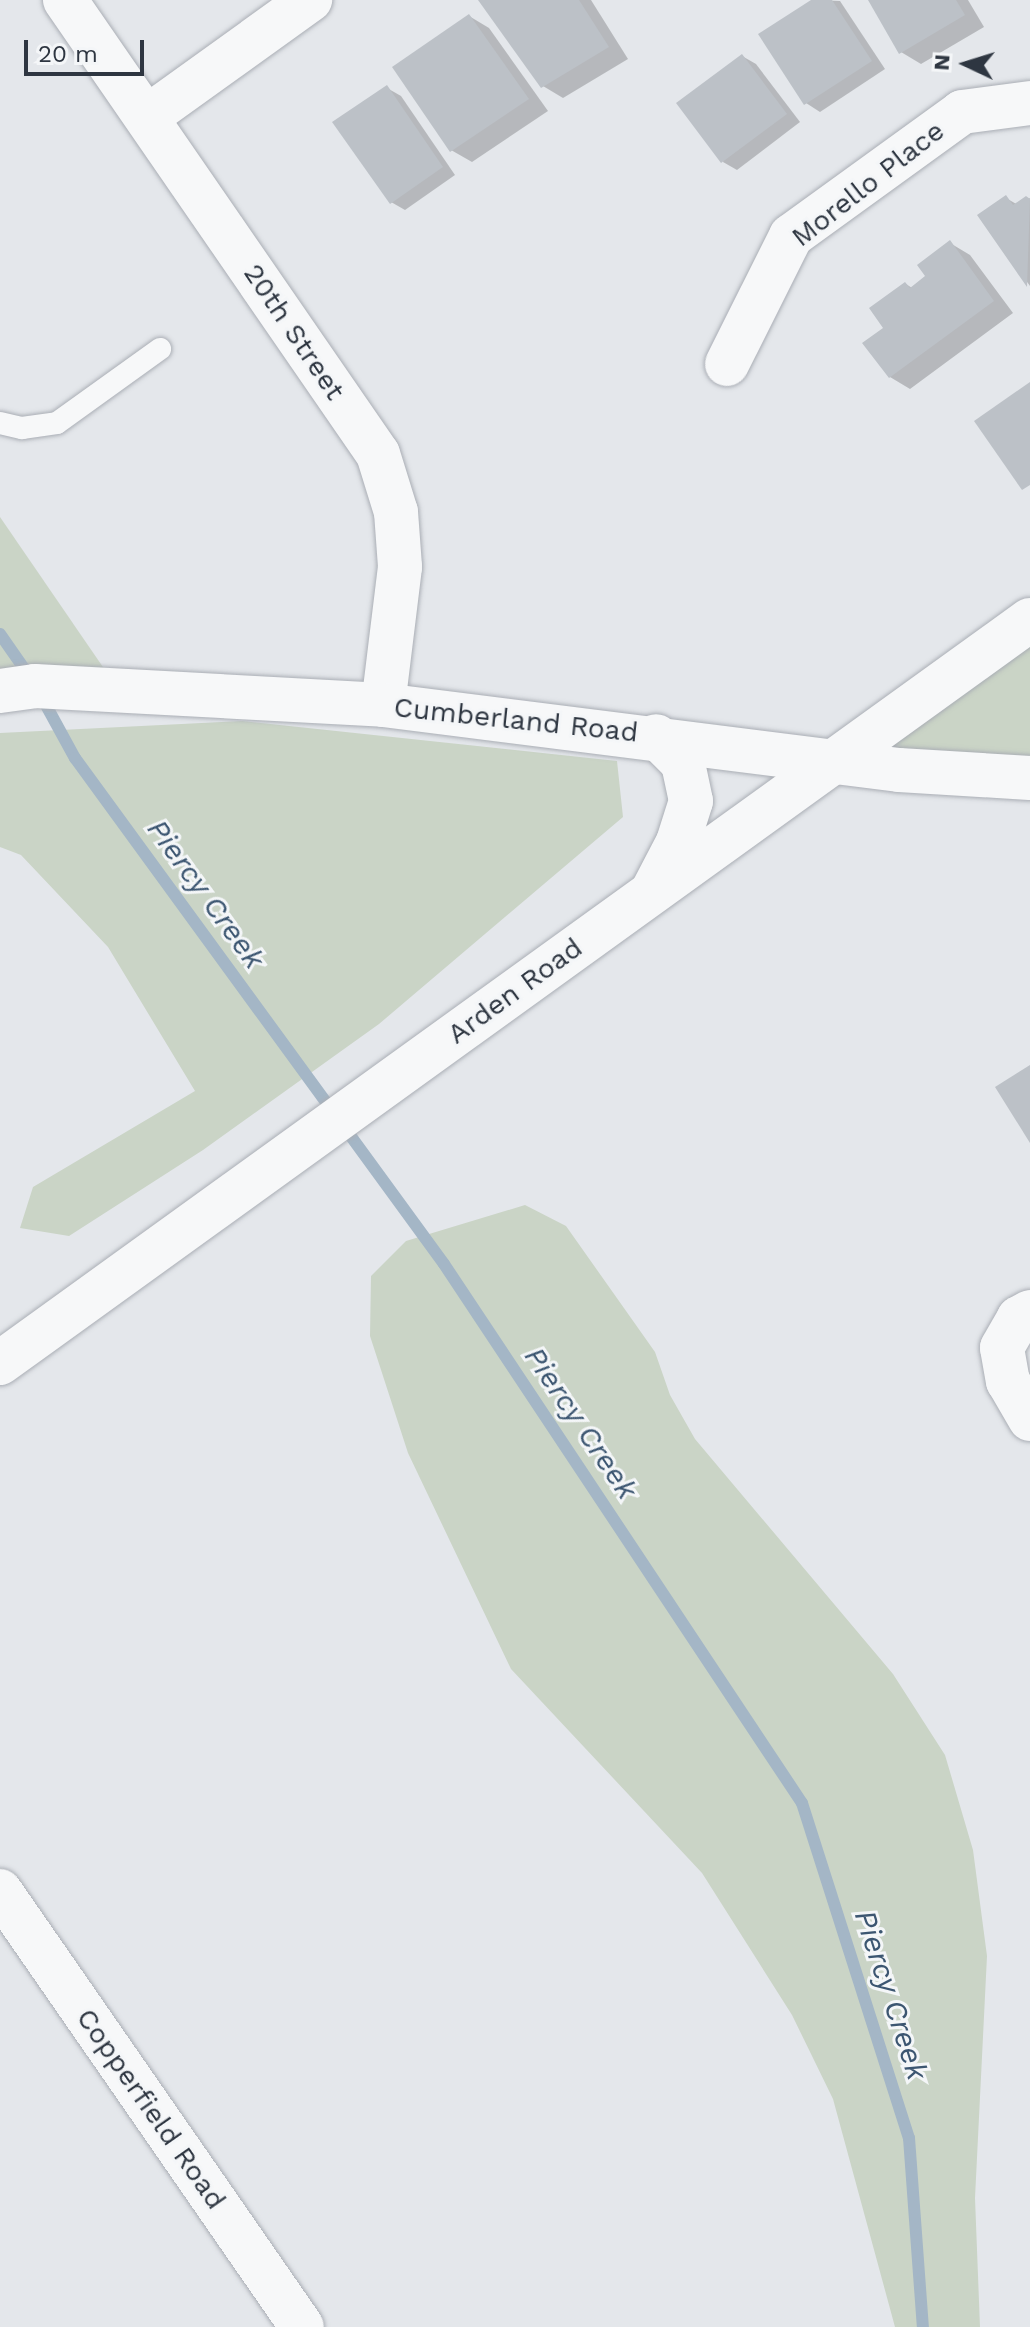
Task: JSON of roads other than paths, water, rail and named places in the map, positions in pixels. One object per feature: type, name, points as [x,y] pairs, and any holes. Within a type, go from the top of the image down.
[{"type":"street","name":"20th Street","points":[[65,0],[378,454],[396,512],[400,567],[383,705]]},
{"type":"street","points":[[147,117],[310,0]]},
{"type":"street","name":"Morello Place","points":[[727,364],[791,236],[962,112],[1030,103]]},
{"type":"street","name":"Arden Road","points":[[0,1363],[1030,620]]},
{"type":"street","name":"Cumberland Road","points":[[0,691],[35,686],[383,705],[834,760],[1030,778]]},
{"type":"street","points":[[652,892],[678,842],[691,801],[683,763],[656,736]]},
{"type":"street","points":[[1030,1312],[1019,1318],[1002,1348],[1008,1381],[1030,1419]]},
{"type":"street","name":"Copperfield Road","points":[[0,1891],[302,2327]]},
{"type":"lane","points":[[0,423],[22,428],[57,423],[160,349]]},
{"type":"waterway","name":"Piercy Creek","points":[[0,634],[30,677]]},
{"type":"waterway","name":"Piercy Creek","points":[[41,696],[75,758],[444,1264],[802,1803],[909,2138],[923,2327]]}]
